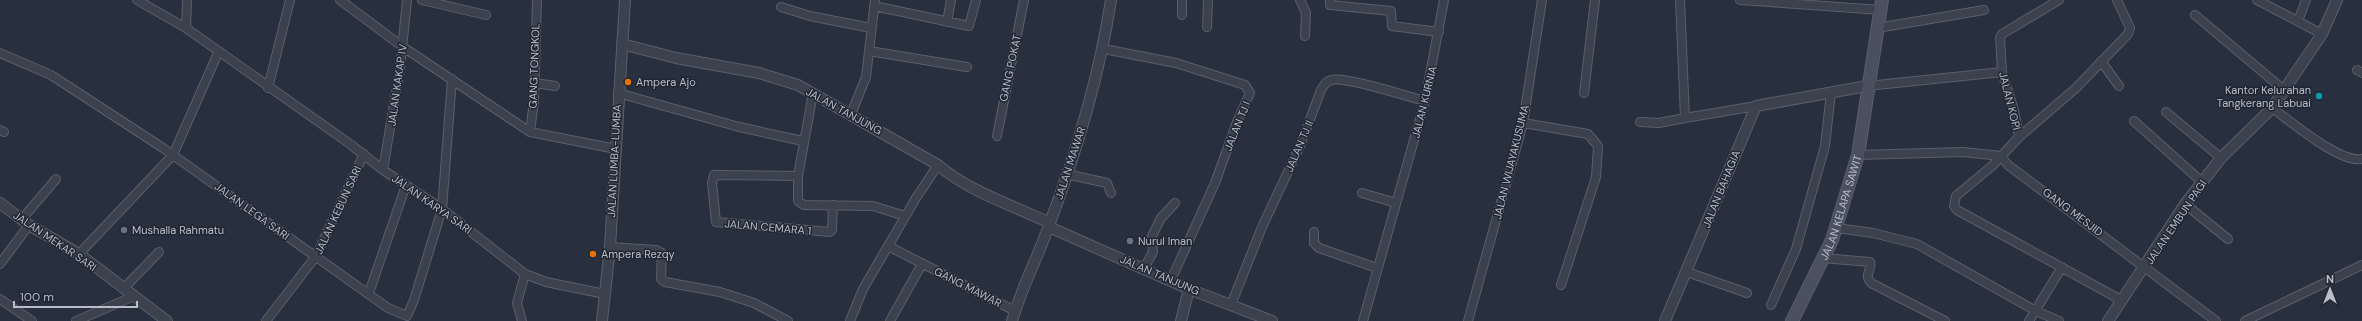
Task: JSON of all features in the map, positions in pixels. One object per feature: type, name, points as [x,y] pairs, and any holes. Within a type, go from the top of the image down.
[{"type":"main road","name":"JALAN KELAPA SAWIT","points":[[1792,321],[1836,228],[1858,155],[1867,86],[1882,5]]},
{"type":"street","name":"JALAN KARYA SARI","points":[[137,0],[186,28],[218,53],[364,154],[383,170],[442,209],[525,274],[546,282],[605,294]]},
{"type":"street","points":[[186,0],[186,28]]},
{"type":"street","points":[[268,88],[290,0]]},
{"type":"street","points":[[340,0],[402,47],[530,132],[616,149]]},
{"type":"street","name":"JALAN KAKAP IV","points":[[383,170],[402,47],[407,0]]},
{"type":"street","points":[[422,0],[486,15]]},
{"type":"street","name":"GANG TONGKOL","points":[[530,132],[535,83],[536,0]]},
{"type":"street","name":"JALAN LUMBA-LUMBA","points":[[602,321],[610,247],[618,94],[625,0]]},
{"type":"street","points":[[947,22],[951,0]]},
{"type":"street","points":[[851,114],[866,77],[874,3],[947,22],[969,26],[976,0]]},
{"type":"street","name":"GANG POKAT","points":[[996,136],[1024,0]]},
{"type":"street","name":"JALAN MAWAR","points":[[1014,316],[1049,225],[1066,174],[1104,49],[1111,0]]},
{"type":"street","points":[[1182,0],[1182,15]]},
{"type":"street","points":[[1207,27],[1208,0]]},
{"type":"street","points":[[1300,0],[1306,13],[1305,36]]},
{"type":"street","points":[[1330,0],[1330,5],[1391,11],[1392,26],[1439,32]]},
{"type":"street","name":"JALAN KURNIA","points":[[1363,321],[1425,101],[1444,0]]},
{"type":"street","name":"JALAN WIJAYAKUSUMA","points":[[1468,321],[1523,123],[1542,0]]},
{"type":"street","points":[[1584,94],[1595,0]]},
{"type":"street","points":[[1680,0],[1685,118]]},
{"type":"street","points":[[1740,0],[1882,5]]},
{"type":"street","name":"JALAN KOPI","points":[[2059,0],[2002,34],[2000,38],[2002,72],[2014,110],[2019,137],[2001,156],[1956,196],[1954,206],[1957,210],[2062,267]]},
{"type":"street","points":[[2019,137],[2071,93],[2128,34],[2130,28],[2117,0]]},
{"type":"street","points":[[2257,0],[2322,34]]},
{"type":"street","points":[[2298,21],[2306,0]]},
{"type":"street","name":"JALAN EMBUN PAGI","points":[[2108,321],[2121,300],[2145,268],[2185,204],[2221,158],[2272,108],[2322,34],[2337,0]]},
{"type":"street","points":[[781,7],[810,16],[872,28]]},
{"type":"street","points":[[1877,28],[1984,10]]},
{"type":"street","points":[[2195,14],[2284,90]]},
{"type":"street","name":"JALAN TANJUNG","points":[[622,44],[676,58],[759,73],[798,85],[938,164],[951,176],[976,190],[1189,289],[1231,305],[1258,318],[1272,321]]},
{"type":"street","name":"JALAN TJ I","points":[[1104,49],[1176,63],[1245,85],[1250,94],[1237,122],[1215,183],[1171,280]]},
{"type":"street","points":[[869,51],[967,67]]},
{"type":"street","name":"JALAN LEGA SARI","points":[[0,53],[51,75],[173,155],[369,293],[388,308],[407,316],[414,321]]},
{"type":"street","points":[[79,254],[173,155],[218,53]]},
{"type":"street","points":[[2101,61],[2119,86]]},
{"type":"street","points":[[1640,122],[1664,123],[1867,86],[2002,72]]},
{"type":"street","points":[[407,316],[414,300],[442,209],[452,79]]},
{"type":"street","name":"JALAN TJ II","points":[[1231,305],[1262,227],[1300,146],[1325,83],[1333,79],[1360,84],[1425,101]]},
{"type":"street","points":[[535,83],[555,86]]},
{"type":"street","points":[[1771,305],[1798,242],[1825,146],[1831,92]]},
{"type":"street","points":[[814,93],[803,141],[798,176],[798,201],[804,205],[873,206],[905,216]]},
{"type":"street","points":[[618,94],[739,127],[803,141]]},
{"type":"street","name":"JALAN BAHAGIA","points":[[1665,321],[1756,106]]},
{"type":"street","points":[[2272,108],[2342,156],[2355,160],[2362,159]]},
{"type":"street","points":[[2166,112],[2221,158]]},
{"type":"street","points":[[2134,121],[2202,182]]},
{"type":"street","points":[[1523,123],[1588,134],[1598,146],[1596,177],[1561,285]]},
{"type":"street","points":[[1858,155],[1963,152],[2001,156]]},
{"type":"street","name":"JALAN KEBUN SARI","points":[[266,321],[316,256],[364,154]]},
{"type":"street","name":"GANG MESJID","points":[[2001,156],[2008,165],[2216,321]]},
{"type":"street","points":[[850,321],[863,289],[905,216],[938,164]]},
{"type":"street","points":[[1066,174],[1107,183],[1111,192]]},
{"type":"street","name":"JALAN CEMARA 1","points":[[798,176],[714,175],[712,183],[716,222],[830,232],[832,230],[833,205]]},
{"type":"street","points":[[0,264],[25,222],[56,180]]},
{"type":"street","points":[[369,293],[406,186]]},
{"type":"street","points":[[1362,193],[1396,203]]},
{"type":"street","name":"JALAN MEKAR SARI","points":[[0,203],[25,222],[79,254],[124,288],[132,297],[167,321]]},
{"type":"street","points":[[1144,268],[1153,252],[1152,236],[1161,218],[1174,203]]},
{"type":"street","points":[[2185,204],[2228,239]]},
{"type":"street","points":[[1836,228],[1873,233],[1917,244],[2034,310],[2059,321]]},
{"type":"street","points":[[1314,232],[1314,243],[1319,248],[1377,268]]},
{"type":"street","name":"GANG MAWAR","points":[[888,246],[1014,316]]},
{"type":"street","points":[[610,247],[656,250],[662,253],[661,279],[665,282],[720,292],[754,303],[783,320]]},
{"type":"street","points":[[124,288],[159,252]]},
{"type":"street","points":[[1822,258],[1870,262],[1871,266],[1867,273],[1867,279],[1871,283],[1945,321]]},
{"type":"street","name":"GANG MAWAR","points":[[890,321],[922,264]]},
{"type":"street","points":[[2245,321],[2362,266]]},
{"type":"street","points":[[2029,321],[2034,310],[2062,267],[2121,300]]},
{"type":"street","points":[[1687,272],[1747,293]]},
{"type":"street","points":[[522,321],[517,303],[525,274]]},
{"type":"street","points":[[1181,321],[1189,289]]},
{"type":"street","points":[[76,321],[132,297]]},
{"type":"street","points":[[0,299],[32,321]]},
{"type":"place","name":"Ampera Ajo","points":[[628,82]]},
{"type":"place","name":"Kantor Kelurahan Tangkerang Labuai","points":[[2319,96]]},
{"type":"place","name":"Mushalla Rahmatu","points":[[124,230]]},
{"type":"place","name":"Nurul Iman","points":[[1130,241]]},
{"type":"place","name":"Ampera Rezqy","points":[[593,254]]}]
